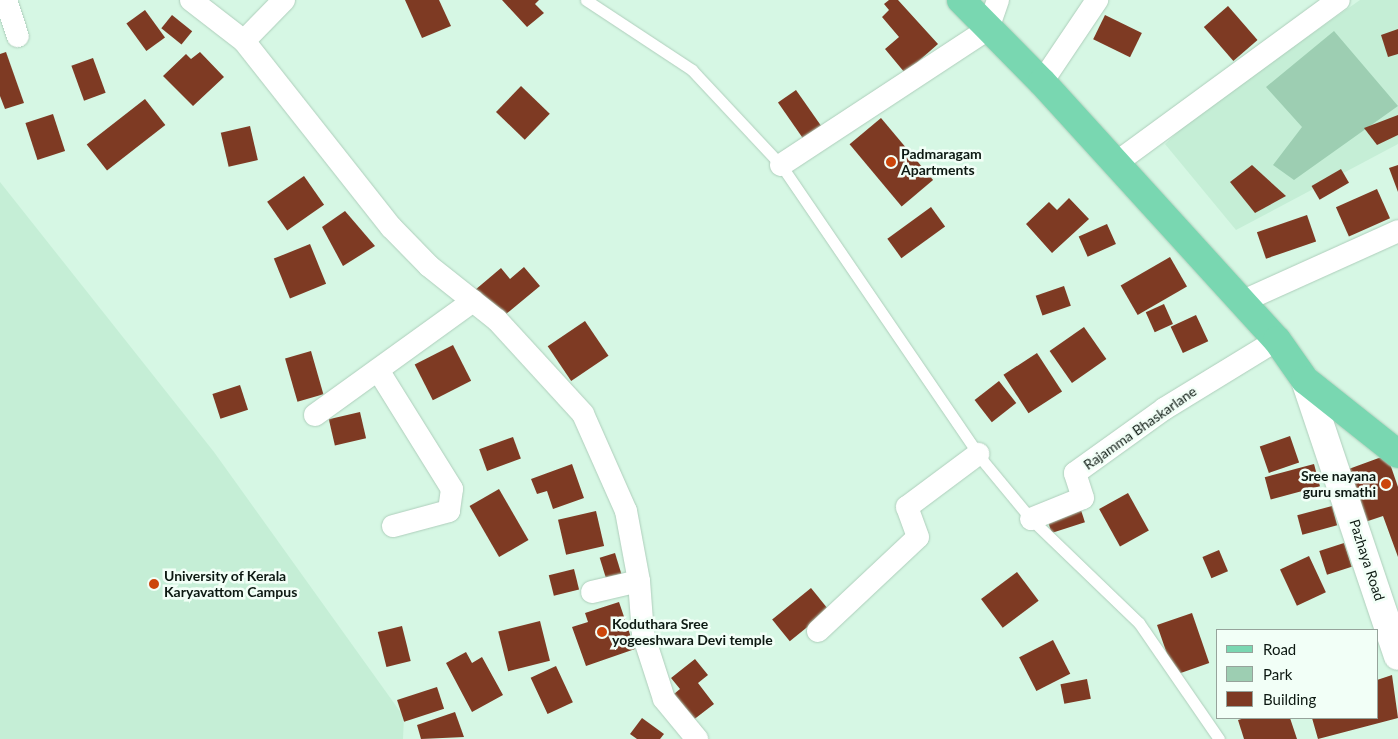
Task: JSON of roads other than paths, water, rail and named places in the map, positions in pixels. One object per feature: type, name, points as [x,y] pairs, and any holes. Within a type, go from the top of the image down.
[{"type":"main road","points":[[961,0],[988,30],[1042,82],[1277,340],[1305,380],[1398,454]]},
{"type":"street","points":[[6,0],[18,36]]},
{"type":"street","points":[[191,0],[244,41],[391,227],[429,266],[473,301],[538,362],[583,414],[626,511],[639,581],[643,634],[664,699],[697,739]]},
{"type":"street","points":[[244,41],[284,0]]},
{"type":"street","points":[[781,165],[988,30],[998,0]]},
{"type":"street","points":[[1042,82],[1097,0]]},
{"type":"street","points":[[1116,163],[1339,0]]},
{"type":"street","points":[[1241,302],[1398,231]]},
{"type":"street","points":[[315,414],[473,301]]},
{"type":"street","name":"Rajamma Bhaskarlane","points":[[1031,519],[1083,498],[1075,473],[1164,409],[1277,340]]},
{"type":"street","points":[[378,370],[452,489],[449,511],[393,526]]},
{"type":"street","name":"Pazhaya Road","points":[[1305,380],[1398,656]]},
{"type":"street","points":[[818,631],[918,537],[907,507],[978,454]]},
{"type":"street","points":[[592,592],[639,581]]},
{"type":"lane","points":[[586,0],[692,70],[781,165],[978,454],[1031,519],[1139,623],[1220,739]]},
{"type":"place","name":"Padmaragam Apartments","points":[[891,162]]},
{"type":"place","name":"Sree nayana guru smathi","points":[[1386,484]]},
{"type":"place","name":"University of Kerala Karyavattom Campus","points":[[154,584]]},
{"type":"place","name":"Koduthara Sree yogeeshwara Devi temple","points":[[602,632]]}]
